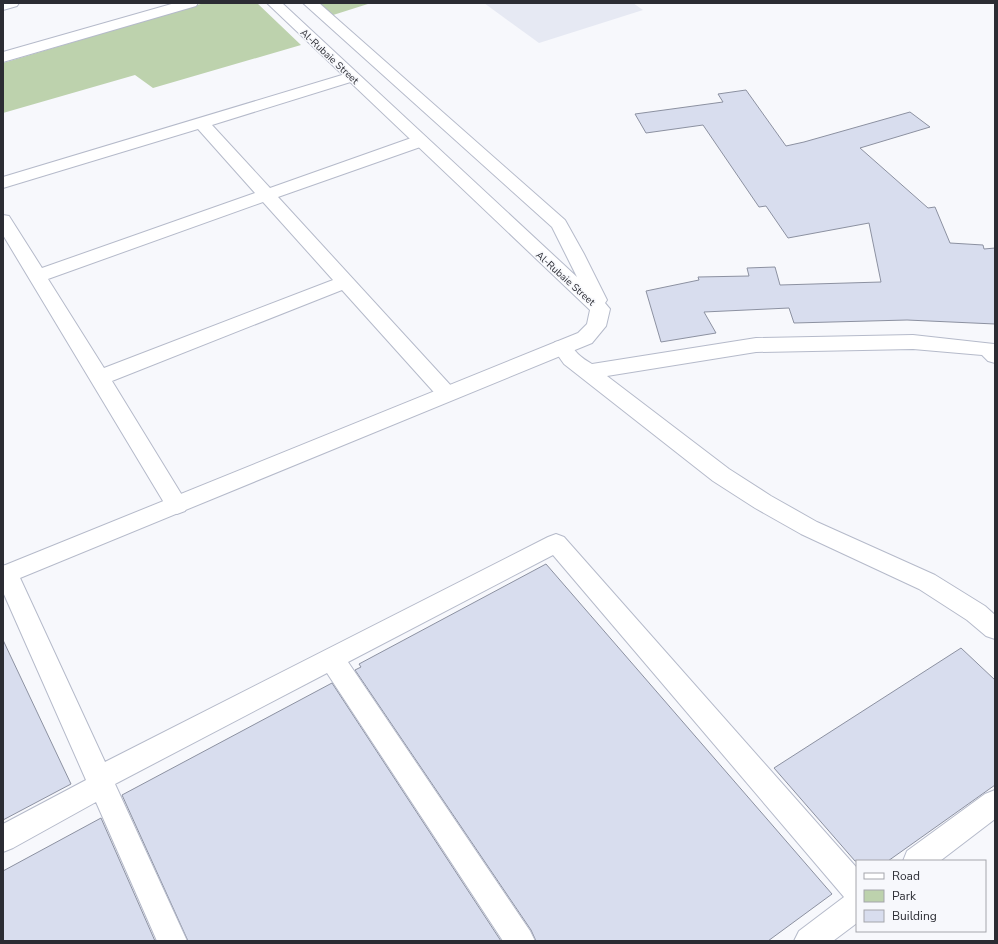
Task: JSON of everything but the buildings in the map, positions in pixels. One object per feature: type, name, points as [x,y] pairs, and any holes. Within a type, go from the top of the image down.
[{"type":"street","points":[[3,6],[12,3]]},
{"type":"street","points":[[3,58],[191,3]]},
{"type":"street","name":"Al-Rubaie Street","points":[[274,3],[530,245],[600,308]]},
{"type":"street","name":"Al-Rubaie Street","points":[[310,3],[559,224],[575,254],[600,308]]},
{"type":"street","points":[[3,183],[352,77]]},
{"type":"street","points":[[201,123],[448,394]]},
{"type":"street","points":[[37,276],[420,141]]},
{"type":"street","points":[[6,230],[37,276],[177,505]]},
{"type":"street","points":[[530,245],[546,250],[557,249],[564,243],[563,233]]},
{"type":"street","points":[[99,378],[345,282]]},
{"type":"street","points":[[172,941],[5,575],[585,338],[596,326],[600,308]]},
{"type":"street","points":[[588,372],[756,345],[913,342],[987,349],[995,356]]},
{"type":"street","points":[[562,348],[571,359],[721,475],[763,502],[809,528],[928,582],[976,613],[995,629]]},
{"type":"street","points":[[3,839],[100,782],[331,658],[556,543],[856,889]]},
{"type":"street","points":[[331,658],[520,941]]},
{"type":"street","points":[[918,860],[995,803]]},
{"type":"street","points":[[809,941],[856,907]]},
{"type":"shaded area","points":[[484,3],[633,3],[643,10],[539,43]]},
{"type":"green space","points":[[204,3],[257,3],[301,45],[153,88],[135,75],[3,113],[3,63]]},
{"type":"green space","points":[[313,3],[371,3],[330,16]]}]
